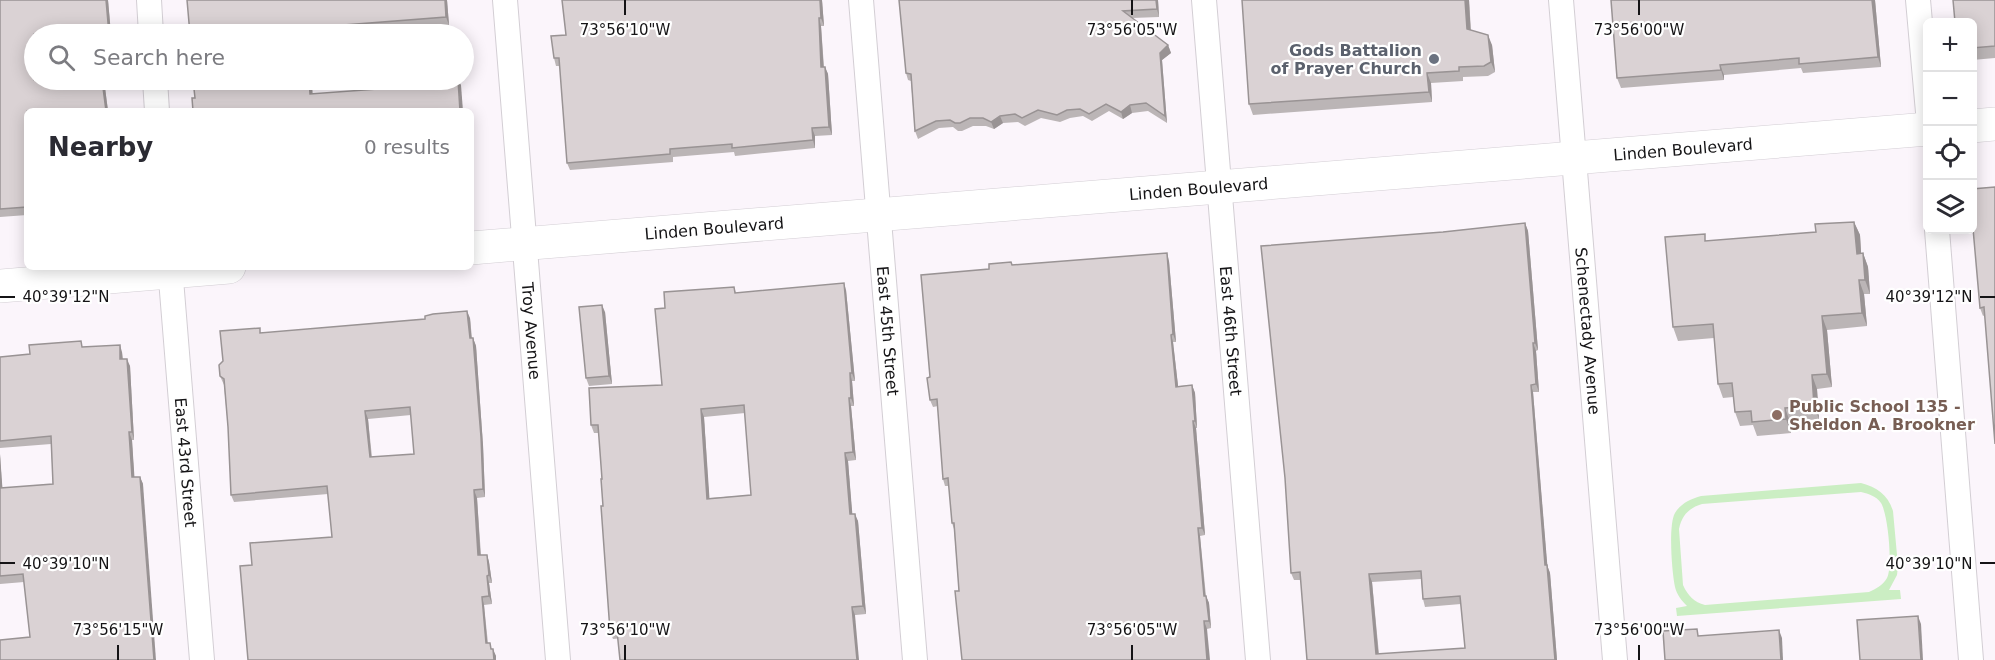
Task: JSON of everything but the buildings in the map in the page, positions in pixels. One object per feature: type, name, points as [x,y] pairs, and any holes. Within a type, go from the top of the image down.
[{"type":"highway","points":[[1977,126],[1995,124]]},
{"type":"highway","name":"Linden Boulevard","points":[[474,248],[1923,129]]},
{"type":"highway","points":[[0,286],[160,270]]},
{"type":"street","points":[[148,0],[150,24]]},
{"type":"street","name":"Troy Avenue","points":[[505,0],[558,660]]},
{"type":"street","name":"East 45th Street","points":[[861,0],[915,660]]},
{"type":"street","name":"East 46th Street","points":[[1204,0],[1258,660]]},
{"type":"street","name":"Schenectady Avenue","points":[[1561,0],[1615,660]]},
{"type":"street","points":[[1918,0],[1924,72]]},
{"type":"street","points":[[156,90],[158,108]]},
{"type":"street","points":[[1937,234],[1971,660]]},
{"type":"street","name":"East 43rd Street","points":[[170,270],[202,660]]},
{"type":"green space","points":[[1861,483],[1872,487],[1885,496],[1893,511],[1898,566],[1897,575],[1889,590],[1900,590],[1901,599],[1677,616],[1676,608],[1687,606],[1675,587],[1671,549],[1673,519],[1683,504],[1701,496]],"holes":[[[1861,492],[1875,497],[1881,503],[1889,540],[1889,572],[1887,578],[1874,590],[1705,605],[1695,600],[1685,589],[1679,529],[1684,516],[1693,508],[1702,504]]]},
{"type":"place","name":"Gods Battalion of Prayer Church","points":[[1434,59]]},
{"type":"place","name":"Public School 135 - Sheldon A. Brookner","points":[[1777,415]]}]
